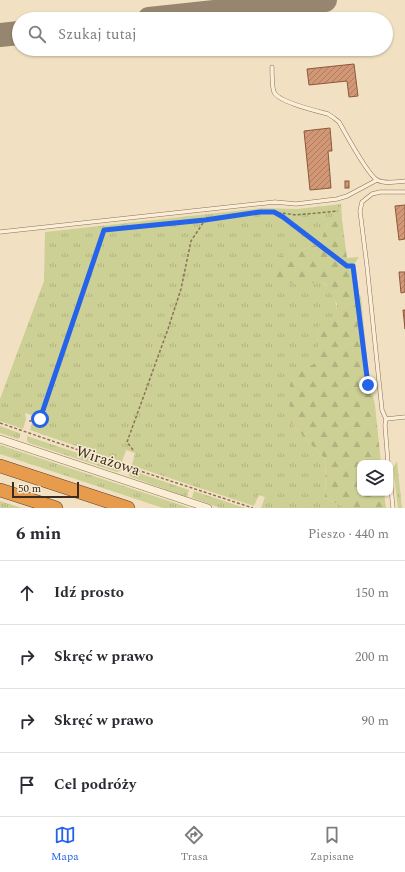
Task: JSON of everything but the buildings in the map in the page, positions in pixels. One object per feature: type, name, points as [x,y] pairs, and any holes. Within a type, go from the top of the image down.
[{"type":"highway","points":[[0,466],[128,508]]},
{"type":"highway","points":[[0,490],[56,508]]},
{"type":"street","name":"Wirażowa","points":[[0,439],[208,508]]},
{"type":"lane","points":[[272,67],[274,92],[278,97],[285,101],[328,114],[339,122],[369,172],[377,180],[384,182],[405,181]]},
{"type":"lane","points":[[0,232],[275,202],[296,204],[328,200],[347,196],[377,180]]},
{"type":"lane","points":[[388,460],[385,426],[386,419],[382,410],[380,395],[360,211],[362,202],[372,194],[380,192],[405,192]]},
{"type":"lane","points":[[386,419],[405,417]]},
{"type":"lane","points":[[392,496],[393,508]]},
{"type":"path","points":[[30,421],[41,418],[104,230],[205,220],[260,212],[296,215],[338,211]]},
{"type":"path","points":[[274,212],[283,217],[347,266],[353,266],[368,385],[373,391],[380,395]]},
{"type":"path","points":[[133,450],[126,442],[181,289],[191,241],[205,220]]},
{"type":"path","points":[[0,423],[253,508]]},
{"type":"green space","points":[[341,204],[342,219],[333,219],[328,223],[319,244],[273,259],[312,282],[320,282],[324,284],[335,301],[337,309],[335,314],[319,326],[318,362],[289,421],[326,460],[325,498],[346,508],[261,508],[265,497],[259,495],[254,506],[133,466],[135,453],[126,450],[122,462],[30,430],[35,416],[25,413],[26,419],[23,429],[0,421],[0,399],[44,281],[45,232],[262,208],[297,209]]},
{"type":"green space","points":[[333,219],[342,219],[347,258],[359,257],[355,263],[359,294],[361,297],[369,379],[375,405],[381,460],[357,460],[357,496],[384,496],[386,508],[346,508],[325,498],[326,460],[289,421],[291,377],[317,362],[319,326],[331,318],[336,312],[337,304],[325,284],[319,282],[298,285],[280,280],[273,274],[272,259],[319,244],[328,223]]},
{"type":"green space","points":[[0,426],[19,433],[20,437],[18,439],[0,433]]},
{"type":"green space","points":[[27,436],[122,468],[117,472],[29,443],[27,441]]},
{"type":"green space","points":[[0,445],[190,508],[163,508],[0,454]]},
{"type":"green space","points":[[397,461],[402,508],[398,508],[393,468]]},
{"type":"green space","points":[[130,470],[189,490],[187,497],[131,477],[129,476]]},
{"type":"green space","points":[[194,491],[245,508],[220,508],[193,498]]},
{"type":"green space","points":[[0,501],[22,508],[0,508]]},
{"type":"taxiway","points":[[214,12],[325,0]]},
{"type":"taxiway","points":[[0,35],[12,34]]},
{"type":"route","points":[[40,419],[104,230],[205,220],[260,212],[274,212],[283,217],[347,266],[353,266],[368,385]]}]
